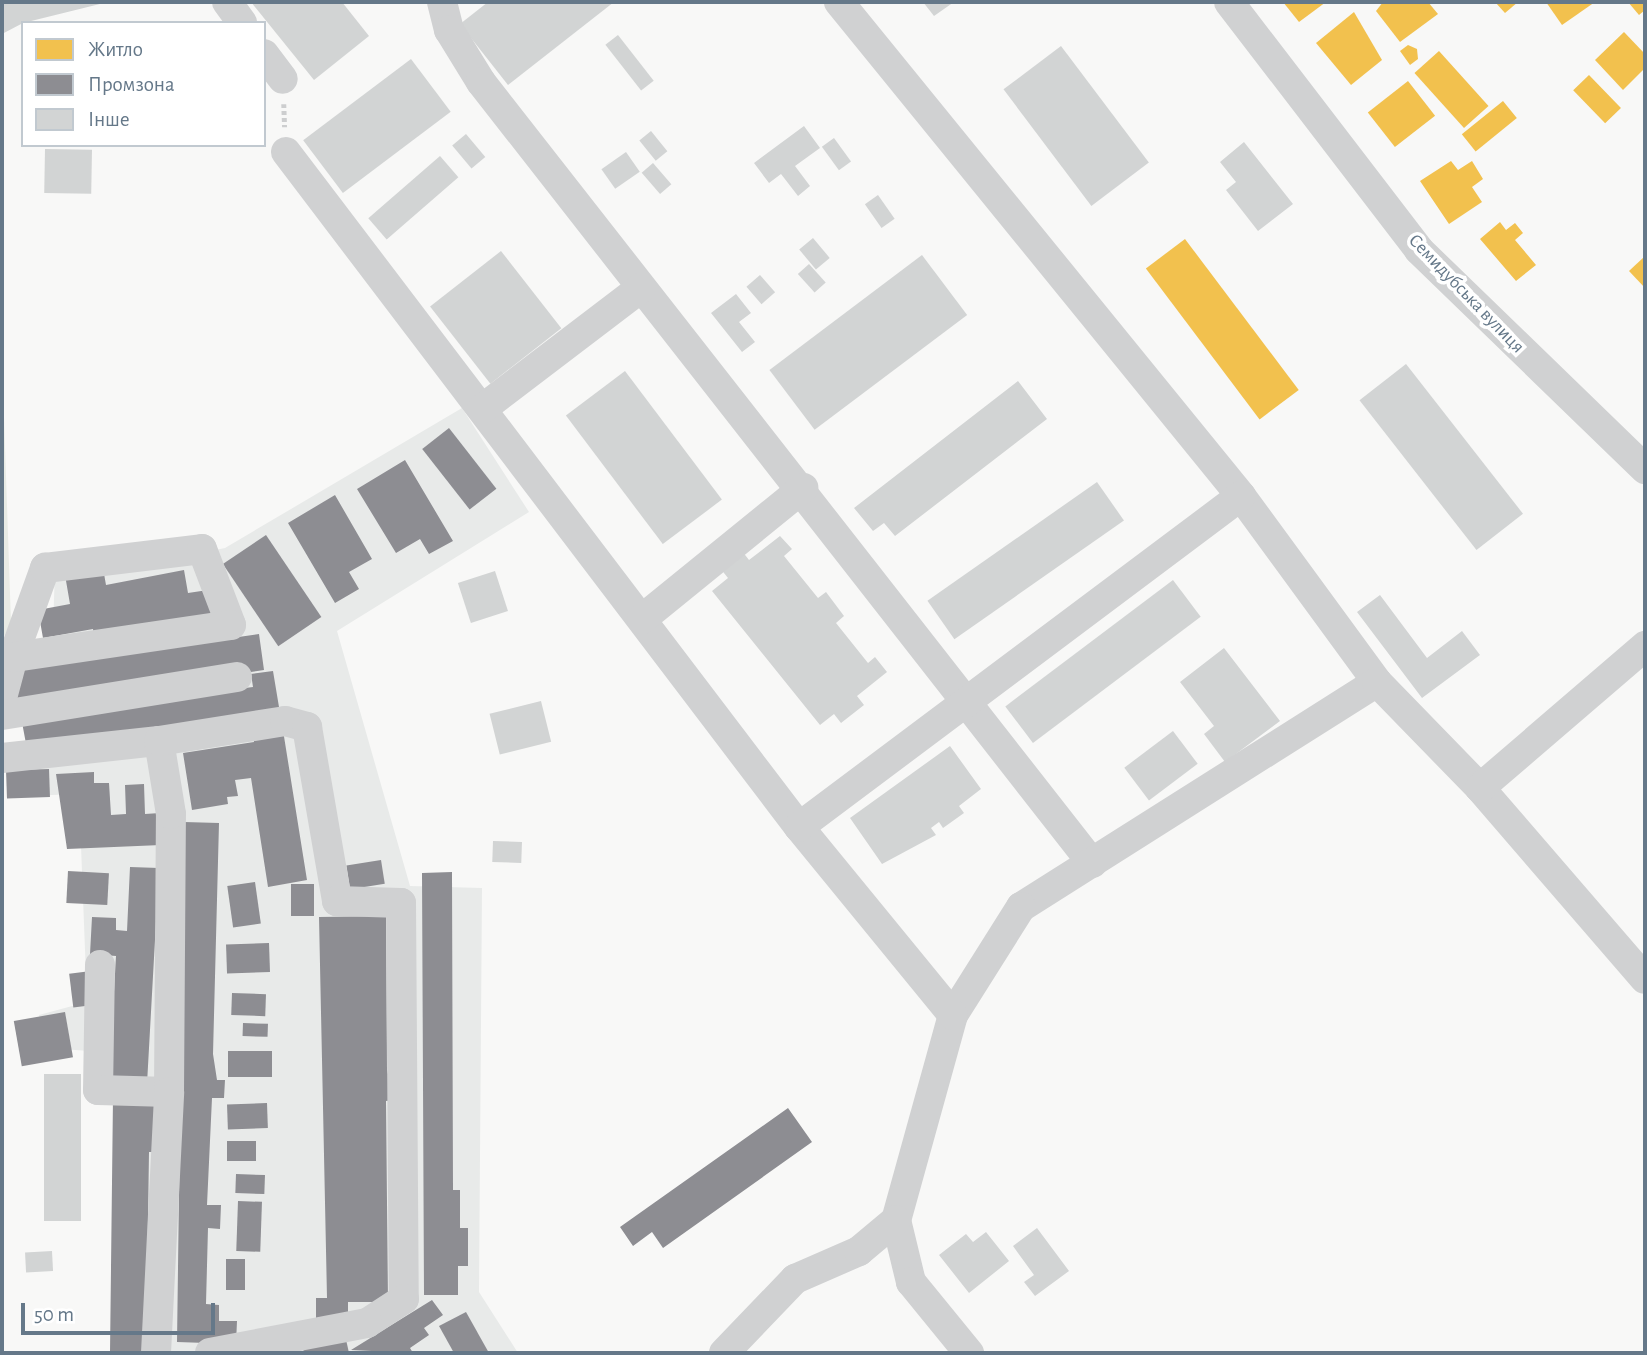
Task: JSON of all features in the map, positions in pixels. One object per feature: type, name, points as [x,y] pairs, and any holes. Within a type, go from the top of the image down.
[{"type":"street","points":[[227,2],[241,21]]},
{"type":"street","points":[[442,2],[449,30],[481,82],[640,288],[803,488],[1091,863]]},
{"type":"street","points":[[839,2],[1241,496],[1377,682],[1480,788],[1645,979]]},
{"type":"street","name":"Семидубська вулиця","points":[[1229,2],[1419,250],[1641,450]]},
{"type":"street","points":[[266,57],[283,79]]},
{"type":"street","points":[[286,152],[799,827],[953,1015]]},
{"type":"street","points":[[482,410],[640,288]]},
{"type":"street","points":[[642,619],[803,488]]},
{"type":"street","points":[[799,827],[1241,496]]},
{"type":"street","points":[[2,698],[13,657],[45,568],[107,558],[202,549],[231,625],[13,657]]},
{"type":"street","points":[[1480,788],[1645,646]]},
{"type":"street","points":[[2,715],[237,677]]},
{"type":"street","points":[[969,1353],[911,1282],[897,1220],[953,1015],[1021,907],[1377,682]]},
{"type":"street","points":[[2,758],[159,741],[285,721],[307,727],[337,901],[401,903],[404,1299],[367,1323],[289,1345],[210,1353]]},
{"type":"street","points":[[156,1353],[169,1092],[171,814],[159,741]]},
{"type":"street","points":[[100,965],[104,1003],[93,1071],[97,1090],[169,1092]]},
{"type":"street","points":[[724,1353],[795,1279],[859,1251],[897,1220]]},
{"type":"path","points":[[283,79],[286,152]]},
{"type":"shaded area","points":[[2,358],[11,623],[2,640]]},
{"type":"shaded area","points":[[462,408],[529,512],[337,631],[410,886],[482,888],[479,1292],[518,1353],[123,1353],[128,1092],[90,1051],[46,1048],[39,1015],[87,1002],[79,794],[25,796],[52,661],[55,568],[123,569],[225,548]]},
{"type":"building: Житло","points":[[1283,2],[1326,2],[1299,22]]},
{"type":"building: Житло","points":[[1383,2],[1428,2],[1438,14],[1400,42],[1376,11]]},
{"type":"building: Житло","points":[[1495,2],[1518,2],[1505,13]]},
{"type":"building: Житло","points":[[1546,2],[1595,2],[1562,25]]},
{"type":"building: Житло","points":[[1628,2],[1645,2],[1645,10],[1639,15]]},
{"type":"building: Житло","points":[[1354,12],[1382,60],[1351,85],[1316,43]]},
{"type":"building: Житло","points":[[1624,32],[1645,54],[1645,68],[1623,90],[1595,60]]},
{"type":"building: Житло","points":[[1408,45],[1417,49],[1418,59],[1410,65],[1400,51]]},
{"type":"building: Житло","points":[[1439,51],[1489,106],[1464,128],[1414,73]]},
{"type":"building: Житло","points":[[1589,75],[1621,108],[1605,123],[1573,90]]},
{"type":"building: Житло","points":[[1408,81],[1435,116],[1395,147],[1368,112]]},
{"type":"building: Житло","points":[[1503,101],[1517,118],[1476,151],[1462,134]]},
{"type":"building: Житло","points":[[1451,161],[1458,170],[1472,161],[1483,179],[1472,187],[1482,202],[1449,224],[1420,181]]},
{"type":"building: Житло","points":[[1500,222],[1506,230],[1515,223],[1523,233],[1515,240],[1536,265],[1516,281],[1480,239]]},
{"type":"building: Житло","points":[[1185,239],[1299,390],[1260,419],[1146,268]]},
{"type":"building: Житло","points":[[1645,256],[1645,288],[1629,271]]},
{"type":"building: Промзона","points":[[449,428],[496,489],[470,510],[422,449]]},
{"type":"building: Промзона","points":[[405,460],[453,541],[429,554],[420,539],[396,553],[357,489]]},
{"type":"building: Промзона","points":[[335,495],[372,559],[349,572],[359,589],[335,603],[288,523]]},
{"type":"building: Промзона","points":[[266,535],[321,617],[278,646],[223,564]]},
{"type":"building: Промзона","points":[[103,568],[106,585],[184,570],[188,593],[208,590],[212,617],[94,638],[93,629],[43,638],[38,610],[70,604],[65,575]]},
{"type":"building: Промзона","points":[[259,634],[264,670],[70,698],[17,698],[14,679],[23,678],[22,668]]},
{"type":"building: Промзона","points":[[273,671],[281,719],[27,749],[21,717],[253,687],[251,674]]},
{"type":"building: Промзона","points":[[282,724],[307,880],[268,887],[251,778],[235,780],[238,796],[227,797],[228,804],[192,810],[183,753],[254,742],[252,729]]},
{"type":"building: Промзона","points":[[49,769],[50,797],[7,798],[6,771]]},
{"type":"building: Промзона","points":[[94,772],[94,783],[109,783],[111,815],[126,814],[125,785],[144,784],[145,814],[160,813],[161,845],[67,849],[56,774]]},
{"type":"building: Промзона","points":[[184,822],[219,823],[213,1054],[217,1080],[225,1080],[224,1098],[212,1098],[207,1205],[221,1205],[220,1229],[208,1228],[206,1304],[219,1305],[219,1321],[237,1321],[236,1344],[177,1342]]},
{"type":"building: Промзона","points":[[381,860],[385,884],[350,889],[346,865]]},
{"type":"building: Промзона","points":[[130,867],[159,868],[147,1084],[109,1082],[116,956],[90,954],[92,917],[116,918],[116,930],[127,931]]},
{"type":"building: Промзона","points":[[68,871],[109,873],[107,905],[66,903]]},
{"type":"building: Промзона","points":[[452,872],[453,1190],[460,1190],[460,1228],[468,1228],[468,1266],[458,1266],[458,1295],[424,1295],[422,873]]},
{"type":"building: Промзона","points":[[255,882],[261,924],[233,927],[227,886]]},
{"type":"building: Промзона","points":[[291,884],[314,884],[314,916],[291,916]]},
{"type":"building: Промзона","points":[[386,916],[387,1070],[394,1100],[386,1101],[388,1302],[348,1302],[348,1318],[316,1318],[316,1298],[327,1298],[319,917]]},
{"type":"building: Промзона","points":[[269,943],[270,972],[227,973],[226,945]]},
{"type":"building: Промзона","points":[[91,971],[95,1005],[73,1007],[69,974]]},
{"type":"building: Промзона","points":[[232,993],[266,994],[265,1016],[231,1015]]},
{"type":"building: Промзона","points":[[65,1012],[73,1057],[22,1066],[14,1021]]},
{"type":"building: Промзона","points":[[243,1023],[268,1024],[268,1037],[243,1036]]},
{"type":"building: Промзона","points":[[228,1051],[272,1051],[272,1077],[228,1077]]},
{"type":"building: Промзона","points":[[113,1097],[156,1098],[155,1152],[149,1152],[146,1353],[110,1353]]},
{"type":"building: Промзона","points":[[267,1103],[268,1128],[228,1129],[227,1104]]},
{"type":"building: Промзона","points":[[788,1108],[812,1142],[663,1248],[652,1232],[633,1246],[620,1227]]},
{"type":"building: Промзона","points":[[227,1141],[256,1141],[256,1161],[227,1161]]},
{"type":"building: Промзона","points":[[236,1174],[265,1175],[264,1194],[235,1193]]},
{"type":"building: Промзона","points":[[238,1201],[262,1202],[260,1252],[236,1251]]},
{"type":"building: Промзона","points":[[226,1259],[245,1259],[245,1290],[226,1290]]},
{"type":"building: Промзона","points":[[432,1300],[443,1315],[424,1328],[429,1335],[410,1348],[413,1353],[351,1350]]},
{"type":"building: Промзона","points":[[466,1312],[489,1353],[454,1353],[439,1326]]},
{"type":"building: Промзона","points":[[345,1335],[349,1353],[304,1353],[302,1344]]},
{"type":"building: Інше","points":[[2,2],[108,2],[31,21],[21,21],[21,24],[2,34]]},
{"type":"building: Інше","points":[[251,2],[342,2],[369,36],[314,80]]},
{"type":"building: Інше","points":[[488,2],[614,2],[508,85],[460,24]]},
{"type":"building: Інше","points":[[923,2],[954,2],[934,16]]},
{"type":"building: Інше","points":[[618,35],[654,81],[641,91],[605,45]]},
{"type":"building: Інше","points":[[1061,46],[1149,163],[1091,206],[1003,89]]},
{"type":"building: Інше","points":[[411,59],[451,112],[343,193],[303,140]]},
{"type":"building: Інше","points":[[804,126],[820,148],[795,166],[810,186],[798,196],[781,174],[769,183],[754,163]]},
{"type":"building: Інше","points":[[651,131],[667,151],[656,161],[639,140]]},
{"type":"building: Інше","points":[[466,134],[485,157],[471,169],[452,146]]},
{"type":"building: Інше","points":[[834,138],[851,161],[839,170],[822,147]]},
{"type":"building: Інше","points":[[1244,142],[1293,204],[1258,231],[1226,190],[1236,182],[1220,162]]},
{"type":"building: Інше","points":[[45,149],[92,150],[91,194],[44,193]]},
{"type":"building: Інше","points":[[626,152],[640,172],[615,189],[601,169]]},
{"type":"building: Інше","points":[[440,156],[458,177],[387,239],[368,218]]},
{"type":"building: Інше","points":[[653,163],[671,184],[660,194],[642,173]]},
{"type":"building: Інше","points":[[878,195],[895,219],[882,228],[865,204]]},
{"type":"building: Інше","points":[[813,238],[830,258],[816,269],[799,250]]},
{"type":"building: Інше","points":[[501,251],[561,328],[490,384],[430,306]]},
{"type":"building: Інше","points":[[922,255],[967,315],[815,430],[769,370]]},
{"type":"building: Інше","points":[[809,264],[826,283],[815,293],[798,274]]},
{"type":"building: Інше","points":[[760,275],[775,292],[762,304],[746,287]]},
{"type":"building: Інше","points":[[736,294],[751,313],[739,322],[755,342],[742,352],[711,313]]},
{"type":"building: Інше","points":[[1406,364],[1523,514],[1476,550],[1360,400]]},
{"type":"building: Інше","points":[[625,371],[722,500],[663,544],[566,416]]},
{"type":"building: Інше","points":[[1018,381],[1047,419],[895,536],[884,523],[873,531],[854,508]]},
{"type":"building: Інше","points":[[1097,482],[1124,521],[954,639],[927,601]]},
{"type":"building: Інше","points":[[780,536],[792,549],[784,556],[818,598],[826,592],[844,616],[836,623],[868,663],[875,657],[887,672],[857,696],[864,705],[841,723],[834,714],[820,725],[712,591],[728,578],[720,568],[742,551],[749,560]]},
{"type":"building: Інше","points":[[495,571],[508,611],[471,623],[458,583]]},
{"type":"building: Інше","points":[[1173,580],[1201,617],[1033,743],[1005,706]]},
{"type":"building: Інше","points":[[1380,595],[1427,658],[1462,631],[1480,655],[1422,698],[1357,612]]},
{"type":"building: Інше","points":[[1224,648],[1280,721],[1225,762],[1204,734],[1214,726],[1180,682]]},
{"type":"building: Інше","points":[[541,701],[551,742],[500,755],[490,714]]},
{"type":"building: Інше","points":[[1173,731],[1198,764],[1149,800],[1124,768]]},
{"type":"building: Інше","points":[[950,746],[981,789],[959,806],[964,813],[943,828],[939,822],[931,828],[936,835],[882,864],[850,818]]},
{"type":"building: Інше","points":[[493,841],[522,842],[521,863],[492,862]]},
{"type":"building: Інше","points":[[44,1074],[81,1074],[81,1221],[44,1221]]},
{"type":"building: Інше","points":[[1037,1228],[1069,1271],[1035,1296],[1024,1282],[1034,1275],[1013,1246]]},
{"type":"building: Інше","points":[[986,1232],[1009,1261],[969,1293],[939,1255],[966,1234],[973,1242]]},
{"type":"building: Інше","points":[[52,1251],[53,1271],[26,1272],[25,1252]]}]
